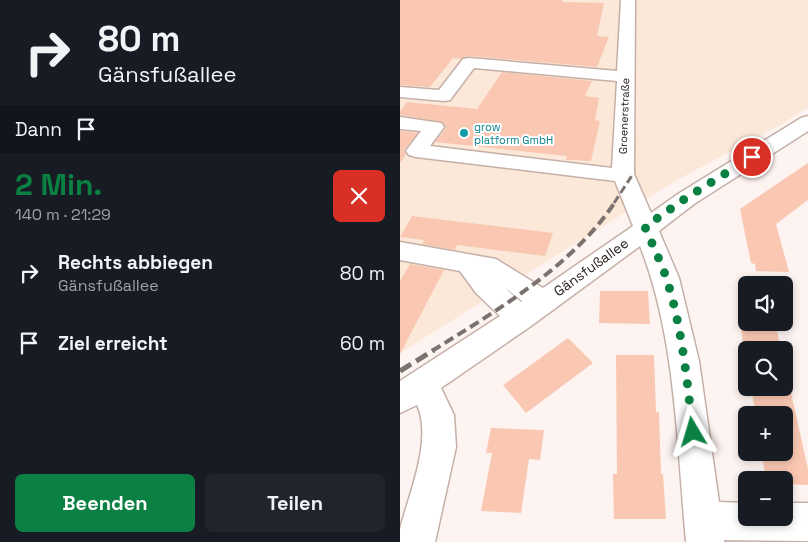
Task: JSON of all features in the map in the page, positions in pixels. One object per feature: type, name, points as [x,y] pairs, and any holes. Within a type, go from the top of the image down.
[{"type":"street","name":"Groenerstraße","points":[[628,0],[623,174],[666,278],[684,360],[704,532]]},
{"type":"street","points":[[403,95],[444,96],[469,63],[625,76]]},
{"type":"street","name":"Gänsfußallee","points":[[411,391],[594,267],[686,198],[808,122]]},
{"type":"street","points":[[400,123],[434,127],[416,151],[517,162],[607,175],[623,174]]},
{"type":"street","points":[[400,251],[469,263],[474,272],[497,297],[532,310]]},
{"type":"street","points":[[411,391],[438,415],[439,446],[416,542]]},
{"type":"street","points":[[704,532],[808,522]]},
{"type":"shaded area","points":[[400,0],[808,0],[808,107],[782,124],[677,180],[400,353]]},
{"type":"building","points":[[400,0],[563,0],[562,2],[604,3],[597,36],[609,37],[597,67],[469,56],[461,59],[453,58],[430,87],[400,85]]},
{"type":"building","points":[[502,72],[592,81],[585,96],[599,98],[595,120],[600,121],[591,161],[566,160],[567,156],[435,142],[446,128],[442,122],[400,115],[400,111],[407,102],[477,109]]},
{"type":"building","points":[[400,131],[418,133],[404,150],[406,155],[400,163]]},
{"type":"building","points":[[808,163],[808,200],[776,224],[789,272],[756,271],[755,264],[751,263],[740,209]]},
{"type":"building","points":[[412,216],[553,233],[545,256],[457,245],[455,250],[422,244],[424,240],[400,237]]},
{"type":"building","points":[[410,264],[444,270],[400,354],[400,281]]},
{"type":"building","points":[[600,291],[648,291],[650,324],[599,323]]},
{"type":"building","points":[[741,331],[777,331],[779,341],[743,341]]},
{"type":"building","points":[[568,338],[593,363],[526,413],[503,385]]},
{"type":"building","points":[[616,355],[654,355],[656,412],[659,412],[661,474],[663,474],[666,519],[614,519],[613,474],[617,474]]},
{"type":"building","points":[[752,396],[792,396],[808,469],[808,485],[793,484],[793,471],[765,471],[763,461],[793,461],[793,406],[754,406]]},
{"type":"building","points":[[491,428],[544,430],[540,460],[529,459],[521,513],[481,511],[492,453],[486,453]]},
{"type":"railway","points":[[614,203],[633,174]]},
{"type":"railway","points":[[432,351],[482,320],[556,267],[598,225],[615,202]]},
{"type":"railway","points":[[400,371],[434,350]]},
{"type":"place","name":"grow platform GmbH","points":[[464,133]]},
{"type":"route","points":[[693,432],[684,360],[672,301],[666,278],[645,227],[686,198],[752,157]]}]
